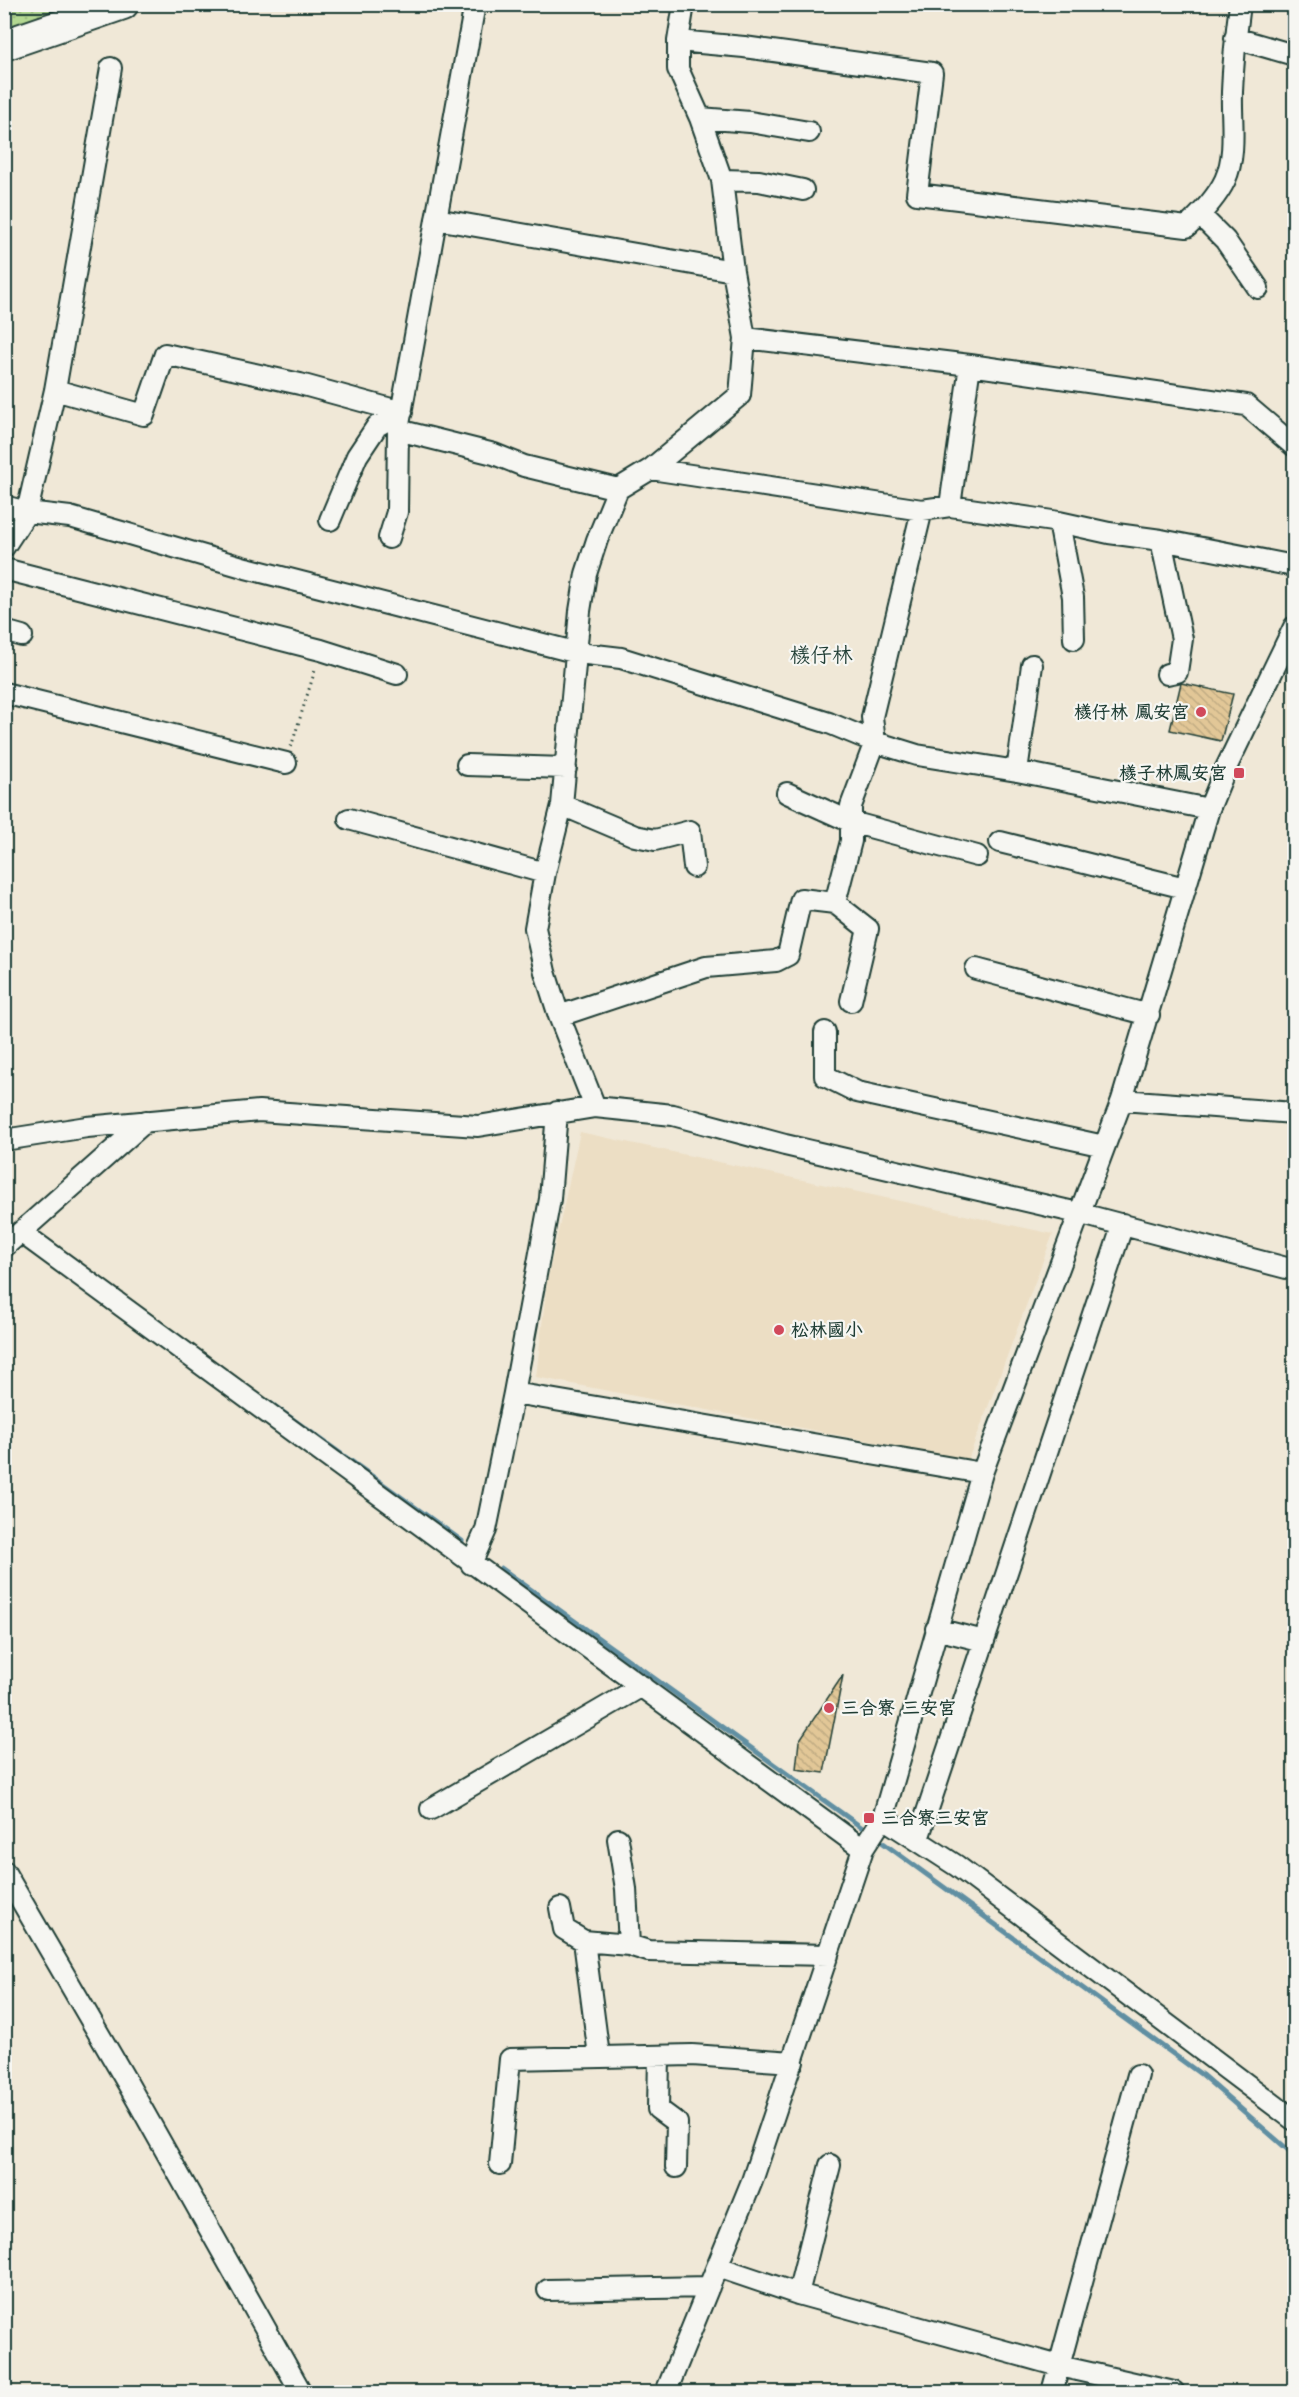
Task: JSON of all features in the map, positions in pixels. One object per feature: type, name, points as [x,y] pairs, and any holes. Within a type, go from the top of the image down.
[{"type":"highway","points":[[4,45],[123,4]]},
{"type":"street","points":[[389,538],[397,512],[400,421],[475,4]]},
{"type":"street","points":[[596,1107],[559,1016],[545,972],[535,928],[545,873],[562,805],[578,653],[580,611],[586,574],[618,489],[651,469],[740,395],[745,338],[733,271],[722,180],[700,118],[678,69],[678,41],[684,4]]},
{"type":"street","points":[[678,41],[744,47],[932,73],[917,194],[1187,226],[1200,215],[1225,180],[1232,154],[1235,38],[1240,4]]},
{"type":"street","points":[[1235,38],[1294,55]]},
{"type":"street","points":[[4,547],[27,512],[55,390],[111,68]]},
{"type":"street","points":[[700,118],[750,122],[809,132]]},
{"type":"street","points":[[722,180],[759,181],[803,190]]},
{"type":"street","points":[[1200,215],[1225,240],[1258,288]]},
{"type":"street","points":[[436,219],[733,271]]},
{"type":"street","points":[[745,338],[970,365],[1246,405],[1294,446]]},
{"type":"street","points":[[55,390],[144,415],[165,354],[300,384],[524,466],[618,489]]},
{"type":"street","points":[[950,507],[970,365]]},
{"type":"street","points":[[330,520],[357,456],[377,426],[400,421]]},
{"type":"street","points":[[651,469],[922,510],[950,507],[1059,522],[1294,566]]},
{"type":"street","points":[[4,506],[27,512],[70,517],[246,568],[578,653],[621,658],[829,723],[875,742],[917,755],[1017,771],[1209,809]]},
{"type":"street","points":[[835,903],[851,841],[851,806],[875,742],[872,717],[922,510]]},
{"type":"street","points":[[1059,522],[1073,597],[1074,639]]},
{"type":"street","points":[[1161,540],[1182,639],[1177,672],[1167,674]]},
{"type":"street","points":[[4,569],[321,650],[397,674]]},
{"type":"street","points":[[666,2392],[752,2181],[863,1850],[883,1818],[982,1473],[1078,1212],[1122,1100],[1209,809],[1225,770],[1293,632]]},
{"type":"street","points":[[1017,771],[1032,665]]},
{"type":"street","points":[[4,693],[286,763]]},
{"type":"street","points":[[467,765],[566,768]]},
{"type":"street","points":[[787,793],[851,822],[977,856]]},
{"type":"street","points":[[562,805],[635,836],[655,840],[690,831],[694,867]]},
{"type":"street","points":[[349,819],[545,873]]},
{"type":"street","points":[[1000,842],[1185,888]]},
{"type":"street","points":[[559,1016],[706,967],[776,961],[788,955],[801,899],[835,903],[868,929],[851,1001]]},
{"type":"street","points":[[976,969],[1149,1015]]},
{"type":"street","points":[[825,1032],[825,1076],[856,1092],[1104,1146]]},
{"type":"street","points":[[1122,1100],[1294,1113]]},
{"type":"street","points":[[4,1140],[87,1127],[275,1111],[478,1126],[596,1107],[672,1115],[785,1145],[1078,1212],[1294,1270]]},
{"type":"street","points":[[471,1564],[486,1530],[514,1393],[550,1199],[557,1112]]},
{"type":"street","points":[[4,1247],[146,1121]]},
{"type":"street","points":[[918,1839],[1124,1224]]},
{"type":"street","points":[[22,1233],[863,1850]]},
{"type":"street","points":[[514,1393],[982,1473]]},
{"type":"street","points":[[936,1629],[984,1641]]},
{"type":"street","points":[[431,1809],[642,1686]]},
{"type":"street","points":[[883,1818],[967,1873],[1294,2120]]},
{"type":"street","points":[[618,1839],[626,1889],[629,1944]]},
{"type":"street","points":[[4,1871],[134,2094],[301,2392]]},
{"type":"street","points":[[560,1908],[564,1929],[584,1941],[629,1944],[648,1951],[828,1955]]},
{"type":"street","points":[[584,1941],[599,2056]]},
{"type":"street","points":[[500,2164],[510,2059],[692,2055],[793,2062]]},
{"type":"street","points":[[659,2056],[658,2109],[677,2123],[676,2168]]},
{"type":"street","points":[[1053,2392],[1138,2075]]},
{"type":"street","points":[[798,2294],[830,2165]]},
{"type":"street","points":[[718,2267],[798,2294],[1059,2366],[1119,2386],[1174,2392]]},
{"type":"street","points":[[548,2290],[709,2287]]},
{"type":"path","points":[[286,763],[321,650]]},
{"type":"shaded area","name":"松林國小","points":[[580,1132],[1053,1234],[968,1460],[536,1377],[547,1282]]},
{"type":"green space","points":[[5,4],[141,5],[5,52]]},
{"type":"building","name":"檨仔林 鳳安宮","points":[[1181,683],[1233,694],[1221,741],[1170,730]]},
{"type":"building","name":"三合寮 三安宮","points":[[843,1675],[824,1773],[796,1769],[799,1741]]},
{"type":"waterway","points":[[269,1402],[462,1541]]},
{"type":"waterway","points":[[501,1568],[868,1832]]},
{"type":"waterway","points":[[875,1837],[1202,2075],[1294,2155]]},
{"type":"place","name":"檨仔林 鳳安宮","points":[[1201,712]]},
{"type":"place","name":"檨子林鳳安宮","points":[[1239,773]]},
{"type":"place","name":"松林國小","points":[[779,1330]]},
{"type":"place","name":"三合寮 三安宮","points":[[829,1708]]},
{"type":"place","name":"三合寮三安宮","points":[[869,1818]]},
{"type":"district","name":"檨仔林","points":[[821,655]]}]
